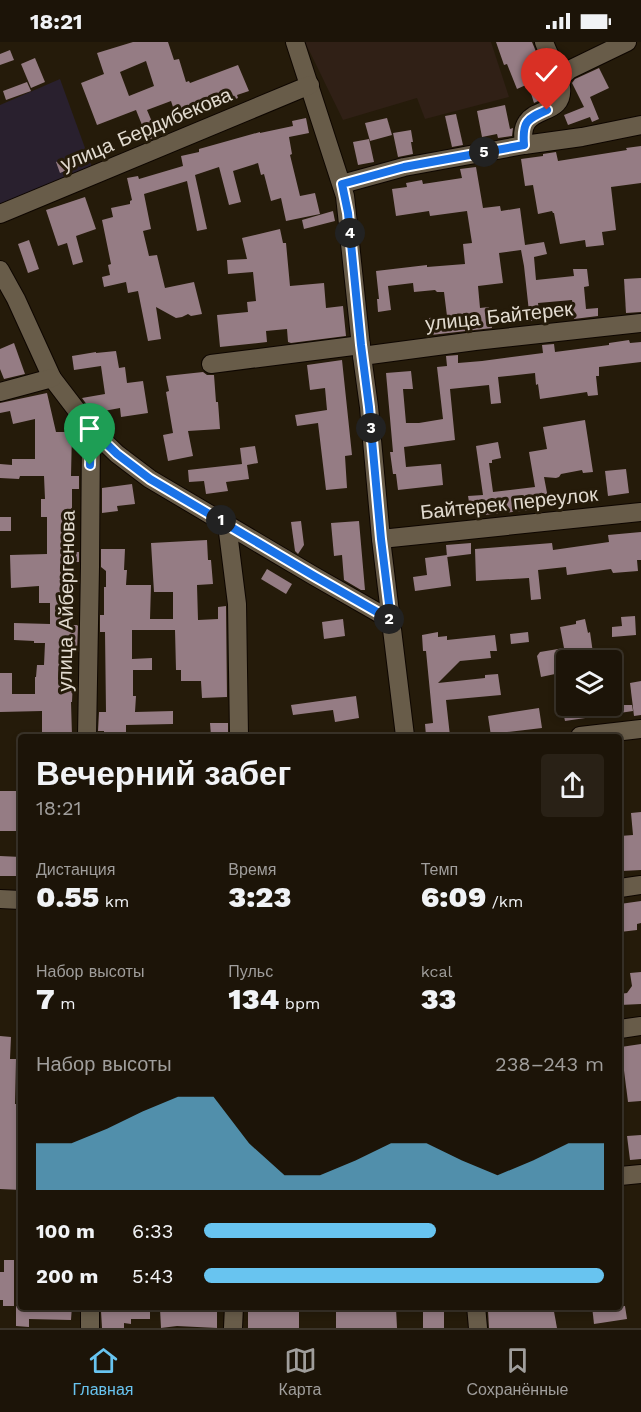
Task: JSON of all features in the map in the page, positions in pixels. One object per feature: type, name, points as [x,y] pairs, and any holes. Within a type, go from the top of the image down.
[{"type":"street","points":[[295,42],[342,184],[348,213],[381,539],[405,734]]},
{"type":"street","points":[[524,145],[523,131],[526,122],[556,104],[560,99],[561,86],[544,42]]},
{"type":"street","points":[[559,79],[569,70],[627,42]]},
{"type":"street","name":"улица Бердибекова","points":[[0,214],[310,85]]},
{"type":"street","points":[[342,184],[404,167],[641,125]]},
{"type":"street","points":[[0,270],[16,299],[52,378],[91,429],[117,454],[150,479],[391,620]]},
{"type":"street","name":"улица Байтерек","points":[[211,364],[641,324]]},
{"type":"street","points":[[0,392],[52,378]]},
{"type":"street","name":"улица Айбергенова","points":[[87,734],[91,429]]},
{"type":"street","name":"Байтерек переулок","points":[[381,539],[641,512]]},
{"type":"street","points":[[225,522],[237,604],[239,734]]},
{"type":"street","points":[[597,734],[641,729]]},
{"type":"street","points":[[622,888],[641,885]]},
{"type":"street","points":[[0,899],[18,900]]},
{"type":"street","points":[[622,1029],[641,1026]]},
{"type":"street","points":[[622,1176],[641,1174]]},
{"type":"street","points":[[90,1310],[90,1328]]},
{"type":"street","points":[[233,1328],[234,1310]]},
{"type":"street","points":[[476,1310],[478,1328]]},
{"type":"shaded area","points":[[305,42],[491,42],[509,97],[425,119],[417,98],[343,120]]},
{"type":"shaded area","points":[[60,79],[93,170],[0,210],[0,105]]},
{"type":"building","points":[[133,42],[168,42],[174,60],[179,59],[186,82],[190,83],[238,65],[249,91],[237,95],[238,98],[178,122],[171,101],[147,110],[158,136],[148,140],[136,110],[97,125],[81,83],[104,74],[97,53]],"holes":[[[146,61],[154,86],[129,96],[120,72]]]},
{"type":"building","points":[[496,42],[532,42],[542,66],[539,68],[543,79],[538,81],[544,98],[534,103],[528,84],[517,89],[507,64],[504,65]]},
{"type":"building","points":[[10,50],[14,60],[0,65],[0,54]]},
{"type":"building","points":[[35,58],[45,82],[31,88],[21,64]]},
{"type":"building","points":[[599,68],[609,88],[590,97],[599,119],[592,122],[590,117],[568,125],[564,115],[584,107],[572,83],[575,79]]},
{"type":"building","points":[[27,82],[31,91],[6,100],[3,91]]},
{"type":"building","points":[[505,105],[510,129],[513,128],[512,136],[498,138],[497,134],[482,137],[477,111]]},
{"type":"building","points":[[456,114],[463,145],[452,147],[445,116]]},
{"type":"building","points":[[306,118],[309,133],[289,137],[292,154],[290,155],[300,196],[315,193],[320,214],[286,221],[281,198],[271,201],[264,174],[261,175],[258,163],[233,171],[241,202],[229,205],[219,167],[195,175],[207,229],[197,231],[187,181],[144,194],[151,229],[143,231],[149,256],[157,255],[165,288],[194,282],[202,314],[191,316],[188,314],[176,318],[156,307],[161,339],[148,341],[138,291],[128,293],[126,282],[104,287],[102,277],[110,275],[108,265],[111,264],[102,220],[113,217],[111,208],[130,204],[132,200],[127,178],[138,176],[139,179],[183,166],[181,156],[260,132],[293,126],[292,121]]},
{"type":"building","points":[[387,118],[392,135],[370,141],[365,123]]},
{"type":"building","points":[[411,130],[413,154],[398,157],[393,133]]},
{"type":"building","points":[[369,139],[374,162],[358,165],[353,142]]},
{"type":"building","points":[[641,146],[641,183],[611,187],[616,230],[602,232],[604,245],[586,247],[585,240],[560,244],[554,213],[552,211],[538,214],[533,185],[525,186],[521,159],[556,152],[558,161]]},
{"type":"building","points":[[73,156],[77,166],[60,173],[56,162]]},
{"type":"building","points":[[476,167],[483,208],[500,206],[501,211],[520,208],[525,245],[544,242],[547,254],[534,257],[536,280],[574,276],[573,269],[587,269],[589,286],[584,287],[586,309],[598,308],[598,316],[574,319],[572,300],[538,303],[540,320],[530,321],[521,250],[499,253],[503,283],[478,286],[480,308],[489,307],[492,328],[431,335],[429,318],[447,316],[444,292],[435,290],[414,292],[413,283],[388,286],[391,310],[378,312],[376,271],[427,265],[427,267],[465,264],[463,244],[472,243],[467,211],[430,216],[429,211],[396,216],[392,189],[407,187],[406,183],[422,180],[423,184],[462,178],[460,169]]},
{"type":"building","points":[[85,197],[96,229],[76,236],[83,262],[73,265],[67,243],[58,246],[46,210]]},
{"type":"building","points":[[333,211],[335,221],[304,229],[302,220]]},
{"type":"building","points":[[280,229],[283,243],[286,243],[290,286],[324,283],[326,308],[343,306],[346,336],[291,343],[288,342],[287,329],[266,331],[267,342],[220,347],[217,315],[248,312],[247,302],[256,301],[253,272],[228,274],[227,260],[247,259],[242,238]]},
{"type":"building","points":[[29,240],[39,269],[28,273],[18,244]]},
{"type":"building","points":[[641,278],[641,312],[626,313],[624,279]]},
{"type":"building","points":[[629,340],[630,343],[641,342],[641,362],[599,367],[599,376],[596,376],[598,395],[588,396],[587,392],[540,399],[535,373],[498,377],[501,403],[491,404],[489,385],[450,389],[455,440],[404,447],[406,467],[441,464],[443,485],[398,490],[390,452],[393,452],[386,373],[411,371],[413,389],[403,389],[406,423],[419,423],[443,419],[437,367],[447,366],[446,356],[458,355],[458,363],[482,361],[543,353],[542,345],[554,344],[555,352]]},
{"type":"building","points":[[14,343],[25,374],[4,379],[0,369],[0,349]]},
{"type":"building","points":[[116,351],[119,368],[125,367],[127,383],[143,381],[148,413],[121,417],[120,408],[93,413],[82,398],[105,394],[101,366],[74,370],[72,356]]},
{"type":"building","points":[[342,360],[352,455],[345,456],[347,488],[326,490],[318,423],[297,426],[295,415],[327,410],[325,388],[310,390],[307,365]]},
{"type":"building","points":[[203,372],[207,375],[214,375],[220,429],[188,431],[193,456],[168,461],[163,435],[173,433],[166,392],[169,391],[166,376]]},
{"type":"building","points":[[47,393],[56,432],[72,432],[71,476],[79,476],[79,489],[72,489],[69,552],[79,552],[79,562],[73,562],[74,585],[71,585],[71,625],[78,626],[77,651],[72,651],[72,734],[42,734],[42,711],[0,712],[0,673],[12,673],[12,694],[35,694],[37,665],[44,665],[45,643],[14,640],[14,623],[50,624],[50,603],[39,603],[39,586],[11,588],[10,555],[47,554],[47,517],[41,517],[41,499],[45,499],[44,476],[20,476],[19,479],[0,478],[0,464],[12,465],[12,459],[35,459],[35,419],[13,424],[10,411],[0,413],[0,403]]},
{"type":"building","points":[[585,420],[593,472],[583,473],[582,470],[561,474],[556,478],[544,477],[548,498],[529,501],[530,510],[485,515],[485,513],[471,514],[468,496],[483,495],[476,446],[498,442],[501,458],[489,463],[493,492],[535,487],[529,452],[547,449],[543,427]]},
{"type":"building","points":[[255,446],[258,463],[247,465],[249,479],[226,482],[228,491],[206,494],[204,481],[189,482],[188,470],[242,464],[240,448]]},
{"type":"building","points":[[626,469],[629,493],[608,496],[605,471]]},
{"type":"building","points":[[132,484],[135,504],[117,506],[118,511],[102,513],[102,488]]},
{"type":"building","points":[[0,517],[11,517],[11,531],[0,531]]},
{"type":"building","points":[[301,521],[304,545],[298,554],[295,551],[291,522]]},
{"type":"building","points":[[359,521],[365,590],[344,580],[342,555],[334,556],[331,523]]},
{"type":"building","points":[[641,532],[641,560],[637,560],[638,571],[613,573],[611,569],[567,575],[566,567],[538,570],[541,599],[531,600],[529,578],[476,581],[475,549],[552,543],[553,550],[609,542],[608,535]]},
{"type":"building","points":[[207,540],[213,584],[197,585],[198,620],[218,619],[218,607],[226,606],[227,697],[202,698],[201,681],[181,681],[181,670],[176,670],[175,630],[132,630],[132,659],[152,658],[152,670],[133,670],[135,712],[173,711],[173,724],[126,725],[126,734],[104,734],[104,731],[98,731],[99,712],[106,712],[105,632],[100,632],[100,615],[104,615],[106,571],[101,567],[101,549],[125,549],[126,585],[151,585],[150,619],[173,619],[173,592],[154,592],[151,543]]},
{"type":"building","points":[[471,543],[471,554],[447,557],[446,545]]},
{"type":"building","points":[[447,555],[451,586],[415,591],[413,577],[427,575],[425,558]]},
{"type":"building","points":[[267,569],[292,584],[286,594],[261,579]]},
{"type":"building","points":[[635,616],[636,635],[612,637],[612,627],[622,626],[621,617]]},
{"type":"building","points":[[343,619],[345,636],[324,639],[322,622]]},
{"type":"building","points":[[585,619],[593,650],[556,650],[556,679],[555,674],[541,677],[537,656],[540,652],[564,648],[560,627],[576,624],[576,621]]},
{"type":"building","points":[[438,632],[438,637],[447,636],[447,640],[495,635],[497,651],[490,651],[491,658],[460,661],[438,683],[485,678],[485,675],[498,674],[501,695],[446,700],[450,734],[426,734],[425,724],[433,723],[426,651],[423,651],[422,635]]},
{"type":"building","points":[[528,632],[529,642],[511,644],[510,634]]},
{"type":"building","points":[[641,681],[641,715],[634,716],[630,683]]},
{"type":"building","points":[[356,696],[359,718],[335,722],[333,710],[293,715],[291,705]]},
{"type":"building","points":[[622,705],[632,705],[633,711],[622,713]]},
{"type":"building","points":[[539,708],[542,728],[507,732],[508,734],[491,734],[488,716]]},
{"type":"building","points":[[564,716],[599,716],[565,721]]},
{"type":"building","points":[[210,723],[228,723],[228,734],[211,734]]},
{"type":"building","points":[[0,791],[18,791],[18,831],[0,831]]},
{"type":"building","points":[[641,812],[641,870],[622,871],[622,836],[633,835],[631,813]]},
{"type":"building","points":[[0,856],[18,857],[18,876],[0,876]]},
{"type":"building","points":[[641,901],[641,923],[637,924],[637,930],[622,932],[622,904]]},
{"type":"building","points":[[641,972],[641,1004],[622,1005],[622,994],[627,993],[632,986],[630,973]]},
{"type":"building","points":[[0,1036],[11,1037],[10,1059],[16,1059],[18,1190],[0,1189]]},
{"type":"building","points":[[641,1044],[641,1101],[628,1102],[622,1047]]},
{"type":"building","points":[[641,1135],[641,1159],[630,1160],[627,1136]]},
{"type":"building","points":[[4,1260],[14,1260],[14,1306],[3,1306],[3,1300],[0,1300],[0,1272],[4,1272]]},
{"type":"building","points":[[16,1306],[18,1310],[72,1310],[71,1320],[29,1319],[29,1327],[16,1326]]},
{"type":"building","points":[[622,1306],[625,1306],[627,1319],[594,1324],[592,1310],[622,1310]]},
{"type":"building","points":[[150,1310],[150,1319],[131,1319],[131,1324],[124,1323],[124,1328],[102,1328],[101,1311]]},
{"type":"building","points":[[160,1310],[217,1310],[217,1328],[177,1326],[161,1328]]},
{"type":"building","points":[[248,1310],[299,1311],[299,1328],[248,1328]]},
{"type":"building","points":[[336,1310],[396,1310],[397,1328],[336,1328]]},
{"type":"building","points":[[423,1310],[444,1310],[444,1328],[423,1328]]},
{"type":"building","points":[[554,1310],[557,1328],[489,1328],[488,1311]]},
{"type":"route","points":[[90,465],[91,429],[117,454],[150,479],[391,620],[348,213],[342,184],[404,167],[524,145],[523,131],[526,122],[547,110]]}]
